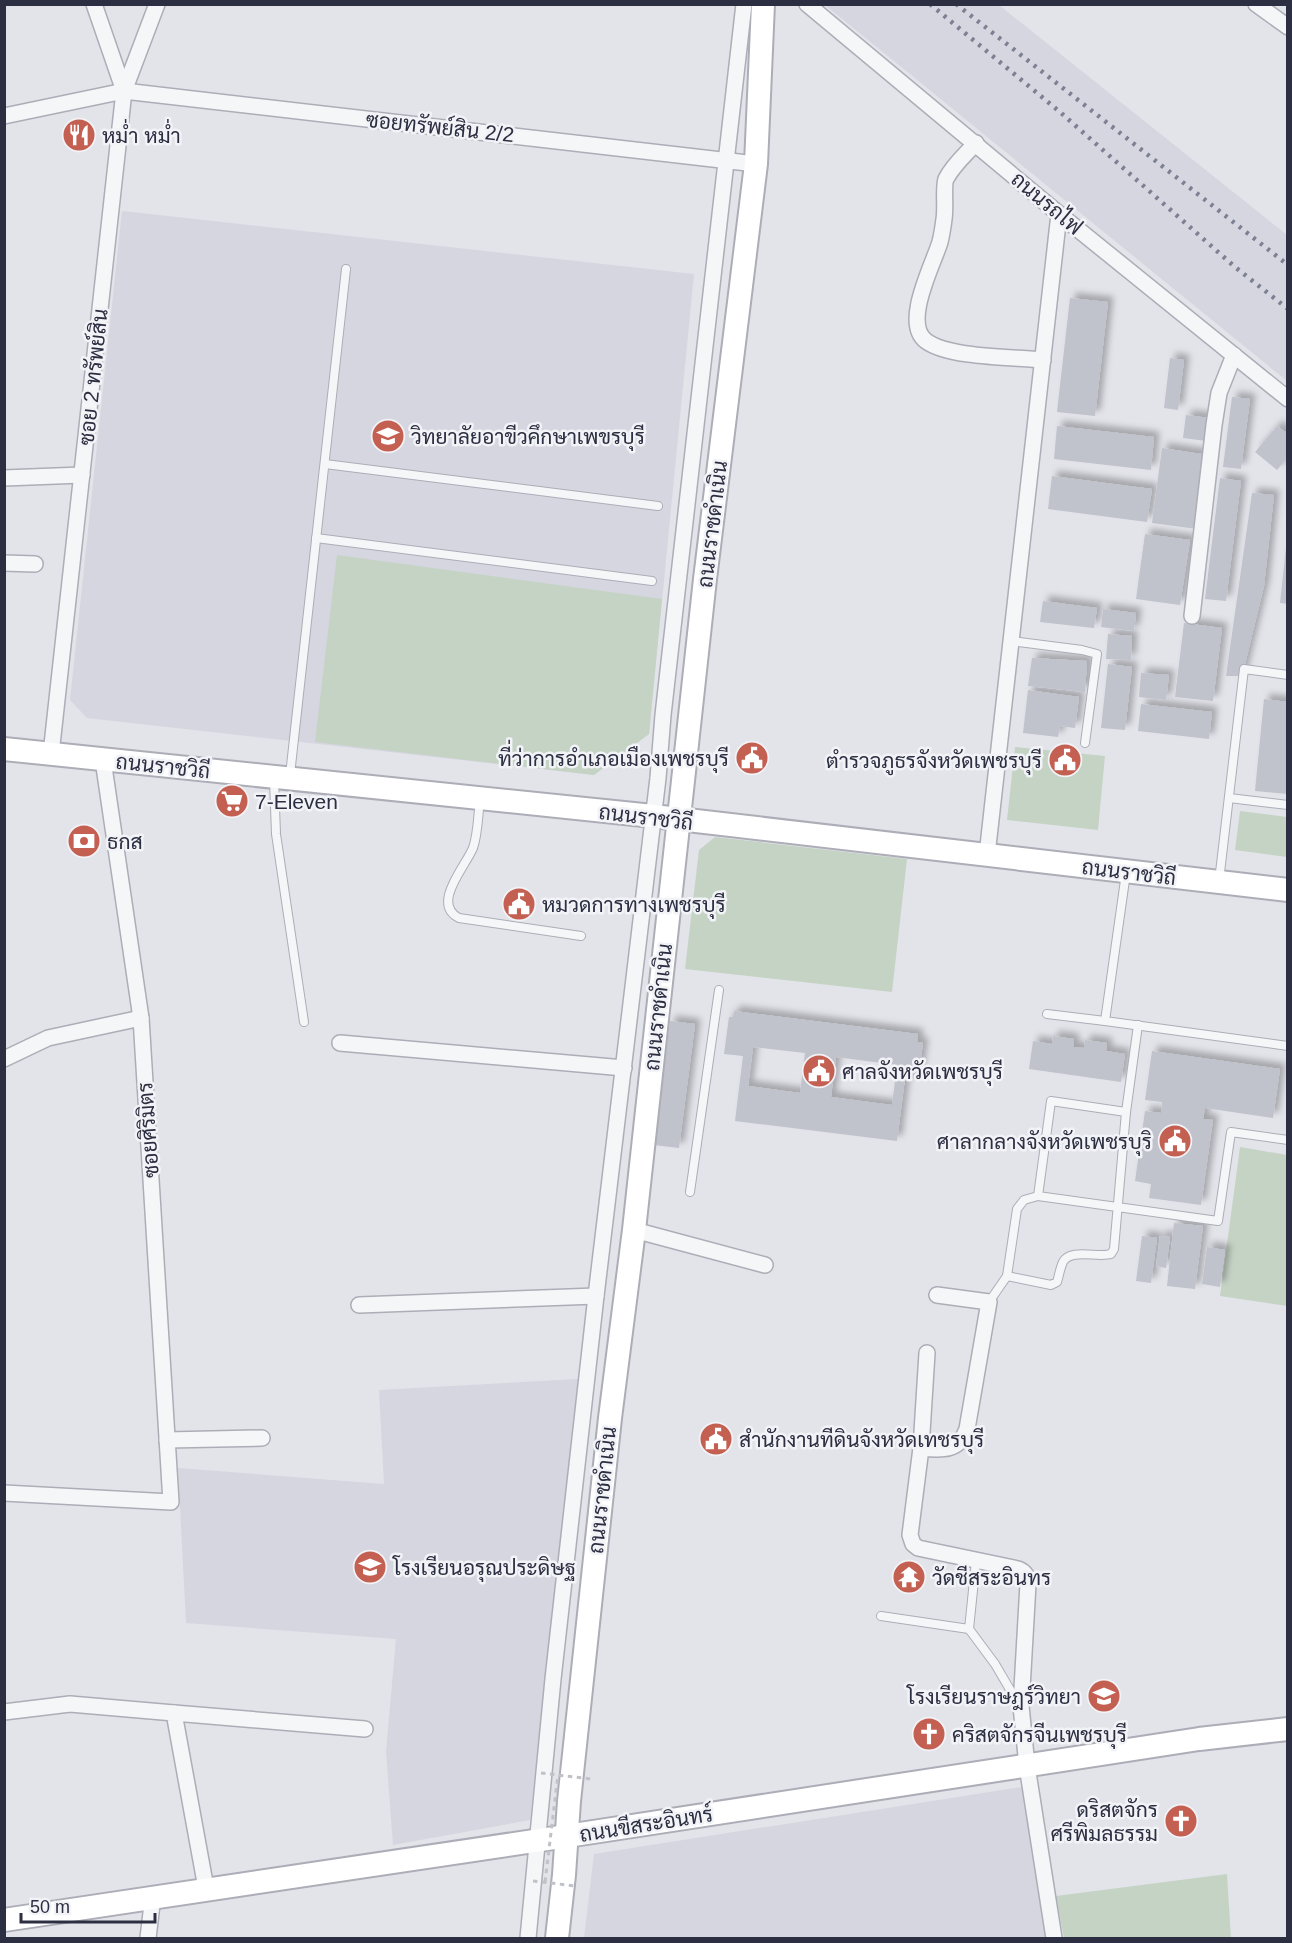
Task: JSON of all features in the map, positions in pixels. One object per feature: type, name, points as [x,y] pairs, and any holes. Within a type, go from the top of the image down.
[{"type":"main road","name":"ถนนราชดำเนิน","points":[[557,1938],[569,1800],[610,1418],[634,1230],[705,579],[756,164],[763,4]]},
{"type":"main road","name":"ถนนราชวิถี","points":[[4,749],[653,816],[1287,890]]},
{"type":"main road","name":"ถนนขีสระอินทร์","points":[[4,1920],[206,1888],[567,1836],[896,1784],[1199,1739],[1287,1729]]},
{"type":"street","points":[[94,4],[124,91]]},
{"type":"street","name":"ซอย 2 ทรัพย์สิน","points":[[51,754],[124,91],[157,4]]},
{"type":"street","points":[[528,1938],[553,1679],[744,4]]},
{"type":"street","name":"ถนนรถไฟ","points":[[807,4],[1059,214],[1287,399]]},
{"type":"street","points":[[1256,4],[1287,27]]},
{"type":"street","name":"ซอยทรัพย์สิน 2/2","points":[[4,116],[124,91],[756,164]]},
{"type":"street","points":[[976,143],[952,169],[945,181],[944,218],[940,241],[918,304],[919,333],[938,348],[974,354],[1043,360]]},
{"type":"street","points":[[987,855],[1059,214]]},
{"type":"street","points":[[1192,616],[1219,393],[1234,355]]},
{"type":"street","points":[[4,478],[82,475]]},
{"type":"street","points":[[4,563],[36,564]]},
{"type":"street","points":[[680,576],[705,579]]},
{"type":"street","name":"ซอยศิริมิตร","points":[[4,1493],[171,1502],[141,1018],[103,760]]},
{"type":"street","points":[[4,1059],[48,1038],[141,1018]]},
{"type":"street","points":[[340,1042],[624,1068]]},
{"type":"street","points":[[626,1048],[654,1052]]},
{"type":"street","points":[[634,1230],[765,1265]]},
{"type":"street","points":[[921,1448],[951,1447],[958,1445],[964,1439],[989,1302],[937,1295]]},
{"type":"street","points":[[359,1305],[596,1296]]},
{"type":"street","points":[[927,1353],[921,1448],[910,1535],[913,1544],[918,1548],[1018,1569],[1027,1577],[1021,1708],[1027,1766],[1054,1938]]},
{"type":"street","points":[[584,1413],[610,1418]]},
{"type":"street","points":[[167,1440],[262,1438]]},
{"type":"street","points":[[553,1679],[583,1683]]},
{"type":"street","points":[[4,1713],[70,1704],[365,1730]]},
{"type":"street","points":[[174,1713],[206,1888]]},
{"type":"street","points":[[148,1938],[153,1896]]},
{"type":"lane","points":[[304,1022],[276,834],[316,538],[346,269]]},
{"type":"lane","points":[[325,464],[658,506]]},
{"type":"lane","points":[[316,538],[652,580]]},
{"type":"lane","points":[[1011,641],[1097,654],[1085,742]]},
{"type":"lane","points":[[1219,882],[1244,669],[1287,675]]},
{"type":"lane","points":[[1229,798],[1287,805]]},
{"type":"lane","points":[[481,799],[474,845],[459,871],[448,901],[447,908],[452,915],[459,918],[581,936]]},
{"type":"lane","points":[[1105,1021],[1126,871]]},
{"type":"lane","points":[[690,1192],[719,990]]},
{"type":"lane","points":[[1047,1014],[1287,1046]]},
{"type":"lane","points":[[1007,1276],[1051,1285],[1057,1282],[1063,1262],[1067,1257],[1103,1256],[1111,1254],[1114,1249],[1126,1112],[1138,1025]]},
{"type":"lane","points":[[1038,1196],[1052,1101],[1126,1112]]},
{"type":"lane","points":[[989,1302],[1007,1276],[1017,1209],[1024,1200],[1038,1196],[1218,1221],[1231,1132],[1287,1140]]},
{"type":"lane","points":[[976,1561],[969,1629],[995,1664],[1021,1708]]},
{"type":"lane","points":[[881,1616],[969,1629]]},
{"type":"path","points":[[541,1773],[591,1779]]},
{"type":"path","points":[[545,1882],[558,1775]]},
{"type":"path","points":[[533,1881],[576,1886]]},
{"type":"shaded area","points":[[825,5],[999,5],[1287,235],[1287,381]]},
{"type":"shaded area","name":"วิทยาลัยอาขีวคึกษาเพขรบุรี","points":[[122,211],[694,274],[649,734],[594,775],[87,718],[70,700]]},
{"type":"shaded area","name":"โรงเรียนอรุณประดิษฐ","points":[[578,1379],[530,1820],[393,1845],[386,1751],[396,1639],[186,1623],[178,1468],[384,1484],[379,1390]]},
{"type":"shaded area","points":[[1028,1786],[1050,1938],[584,1938],[594,1854]]},
{"type":"green space","points":[[337,555],[662,599],[649,734],[594,775],[315,742]]},
{"type":"green space","points":[[1015,747],[1105,756],[1098,830],[1007,820]]},
{"type":"green space","points":[[1240,811],[1287,817],[1287,857],[1235,850]]},
{"type":"green space","points":[[715,837],[907,859],[892,992],[685,969],[699,850]]},
{"type":"green space","points":[[1240,1147],[1287,1155],[1287,1306],[1220,1296]]},
{"type":"green space","points":[[1227,1874],[1231,1938],[1064,1938],[1056,1896]]},
{"type":"building","points":[[1070,298],[1108,302],[1095,416],[1057,412]]},
{"type":"building","points":[[1170,358],[1184,360],[1178,410],[1164,408]]},
{"type":"building","points":[[1232,397],[1250,399],[1241,469],[1223,467]]},
{"type":"building","points":[[1186,415],[1209,418],[1206,441],[1183,438]]},
{"type":"building","points":[[1057,426],[1154,437],[1151,470],[1054,459]]},
{"type":"building","points":[[1277,426],[1288,434],[1288,457],[1277,470],[1255,452]]},
{"type":"building","points":[[1162,448],[1208,455],[1197,529],[1152,523]]},
{"type":"building","points":[[1052,476],[1152,489],[1147,522],[1048,509]]},
{"type":"building","points":[[1220,478],[1241,481],[1226,601],[1205,599]]},
{"type":"building","points":[[1252,493],[1274,495],[1264,586],[1242,676],[1226,676]]},
{"type":"building","points":[[1145,534],[1190,540],[1180,605],[1136,599]]},
{"type":"building","points":[[1286,548],[1288,548],[1288,604],[1280,603]]},
{"type":"building","points":[[1043,601],[1097,608],[1094,628],[1040,622]]},
{"type":"building","points":[[1103,609],[1136,613],[1134,631],[1101,627]]},
{"type":"building","points":[[1184,623],[1222,628],[1213,701],[1175,697]]},
{"type":"building","points":[[1108,634],[1132,636],[1131,660],[1106,659]]},
{"type":"building","points":[[1032,658],[1087,661],[1085,692],[1028,686]]},
{"type":"building","points":[[1108,664],[1132,667],[1125,730],[1101,728]]},
{"type":"building","points":[[1141,673],[1169,675],[1166,700],[1139,697]]},
{"type":"building","points":[[1028,690],[1079,697],[1075,728],[1060,726],[1058,737],[1023,733]]},
{"type":"building","points":[[1264,699],[1288,702],[1288,794],[1255,791]]},
{"type":"building","points":[[1141,704],[1212,712],[1209,739],[1138,731]]},
{"type":"building","name":"ศาลจังหวัดเพชรบุรี","points":[[734,1011],[918,1034],[917,1042],[923,1043],[918,1079],[905,1078],[897,1141],[735,1121],[743,1056],[724,1054],[729,1017],[733,1017]],"holes":[[[753,1047],[805,1053],[800,1093],[748,1086]],[[836,1057],[897,1065],[892,1105],[831,1097]]]},
{"type":"building","points":[[670,1021],[695,1024],[679,1148],[654,1145]]},
{"type":"building","points":[[1053,1036],[1074,1039],[1073,1047],[1084,1048],[1085,1040],[1107,1043],[1106,1051],[1125,1054],[1121,1082],[1029,1069],[1033,1041],[1052,1044]]},
{"type":"building","name":"ศาลากลางจังหวัดเพชรบุริ","points":[[1152,1051],[1280,1069],[1273,1118],[1205,1108],[1203,1119],[1213,1120],[1201,1205],[1149,1198],[1151,1184],[1135,1181],[1145,1111],[1161,1113],[1162,1102],[1145,1100]]},
{"type":"building","points":[[1174,1223],[1203,1226],[1195,1289],[1167,1286]]},
{"type":"building","points":[[1142,1236],[1157,1238],[1151,1283],[1136,1281]]},
{"type":"building","points":[[1160,1236],[1170,1237],[1166,1268],[1156,1266]]},
{"type":"building","points":[[1207,1247],[1225,1250],[1220,1287],[1202,1284]]},
{"type":"railway","points":[[930,4],[1060,112],[1235,267],[1288,309]]},
{"type":"railway","points":[[956,4],[1288,265]]},
{"type":"place","name":"หม่ำ หม่ำ","points":[[79,135]]},
{"type":"place","name":"วิทยาลัยอาขีวคึกษาเพขรบุรี","points":[[388,436]]},
{"type":"place","name":"ที่ว่าการอำเภอเมืองเพชรบุรี","points":[[752,758]]},
{"type":"place","name":"ตำรวจภูธรจังหวัดเพชรบุรี","points":[[1065,760]]},
{"type":"place","name":"7-Eleven","points":[[232,801]]},
{"type":"place","name":"ธกส","points":[[84,841]]},
{"type":"place","name":"หมวดการทางเพชรบุรี","points":[[519,904]]},
{"type":"place","name":"ศาลจังหวัดเพชรบุรี","points":[[819,1071]]},
{"type":"place","name":"ศาลากลางจังหวัดเพชรบุริ","points":[[1175,1141]]},
{"type":"place","name":"สำนักงานทีดินจังหวัดเทชรบุรี","points":[[716,1439]]},
{"type":"place","name":"โรงเรียนอรุณประดิษฐ","points":[[370,1567]]},
{"type":"place","name":"วัดชีสระอินทร","points":[[909,1577]]},
{"type":"place","name":"โรงเรียนราษฎร์วิทยา","points":[[1104,1696]]},
{"type":"place","name":"คริสตจักรจีนเพชรบุรี","points":[[929,1734]]},
{"type":"place","name":"ดริสตจักร ศรีพิมลธรรม","points":[[1181,1821]]}]
